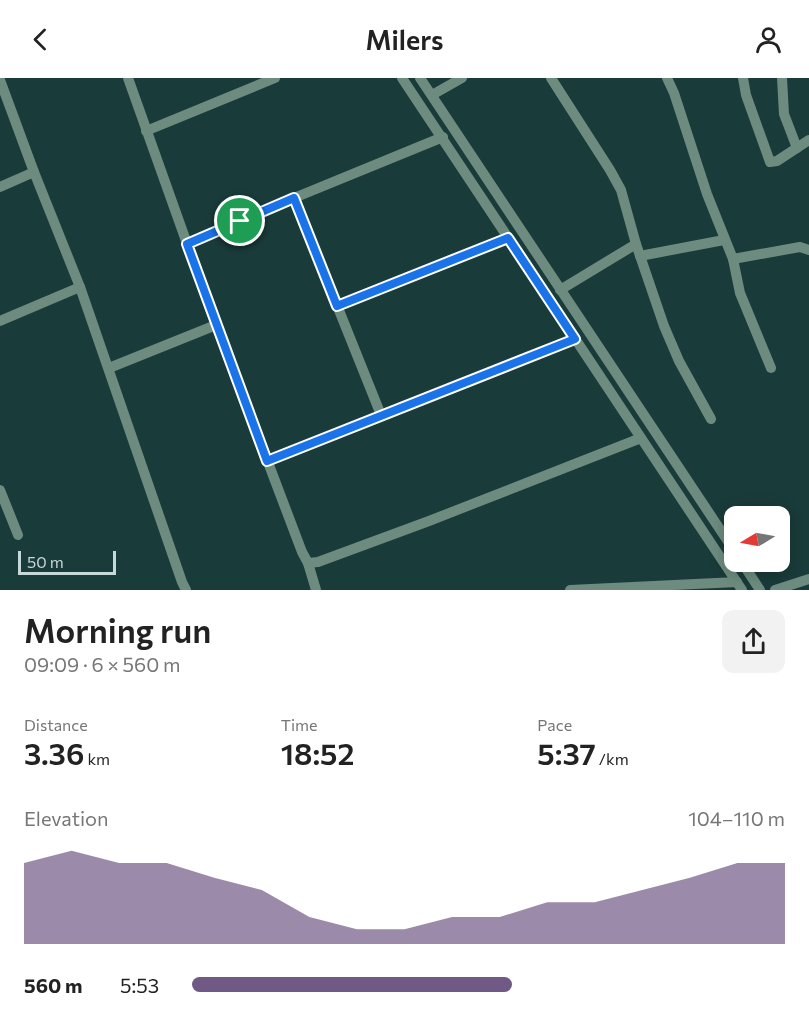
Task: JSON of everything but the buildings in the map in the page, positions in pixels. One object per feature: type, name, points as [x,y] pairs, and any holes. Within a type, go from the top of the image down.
[{"type":"street","points":[[128,78],[216,325],[308,563],[316,590]]},
{"type":"street","points":[[146,131],[275,78]]},
{"type":"street","points":[[402,78],[740,586]]},
{"type":"street","points":[[420,78],[724,536]]},
{"type":"street","points":[[432,95],[462,78]]},
{"type":"street","points":[[551,78],[621,190],[636,244],[664,326],[711,419]]},
{"type":"street","points":[[668,78],[724,240],[733,259],[740,293],[771,368]]},
{"type":"street","points":[[743,78],[770,162],[777,161],[809,140]]},
{"type":"street","points":[[782,78],[784,114],[797,148]]},
{"type":"street","points":[[0,80],[80,287],[186,590]]},
{"type":"street","points":[[187,244],[443,137]]},
{"type":"street","points":[[0,187],[34,172]]},
{"type":"street","points":[[294,198],[381,415]]},
{"type":"street","points":[[337,306],[508,238]]},
{"type":"street","points":[[640,256],[724,240]]},
{"type":"street","points":[[560,290],[636,244]]},
{"type":"street","points":[[733,259],[806,245]]},
{"type":"street","points":[[0,321],[80,287]]},
{"type":"street","points":[[109,368],[216,325]]},
{"type":"street","points":[[267,461],[575,339]]},
{"type":"street","points":[[308,563],[318,562],[429,521],[641,438]]},
{"type":"street","points":[[0,490],[18,535]]},
{"type":"street","points":[[748,572],[760,590]]},
{"type":"street","points":[[775,590],[809,579]]},
{"type":"street","points":[[570,590],[740,586]]},
{"type":"route","points":[[294,198],[337,306],[508,238],[575,339],[267,461],[187,244],[240,221],[294,198]]}]
